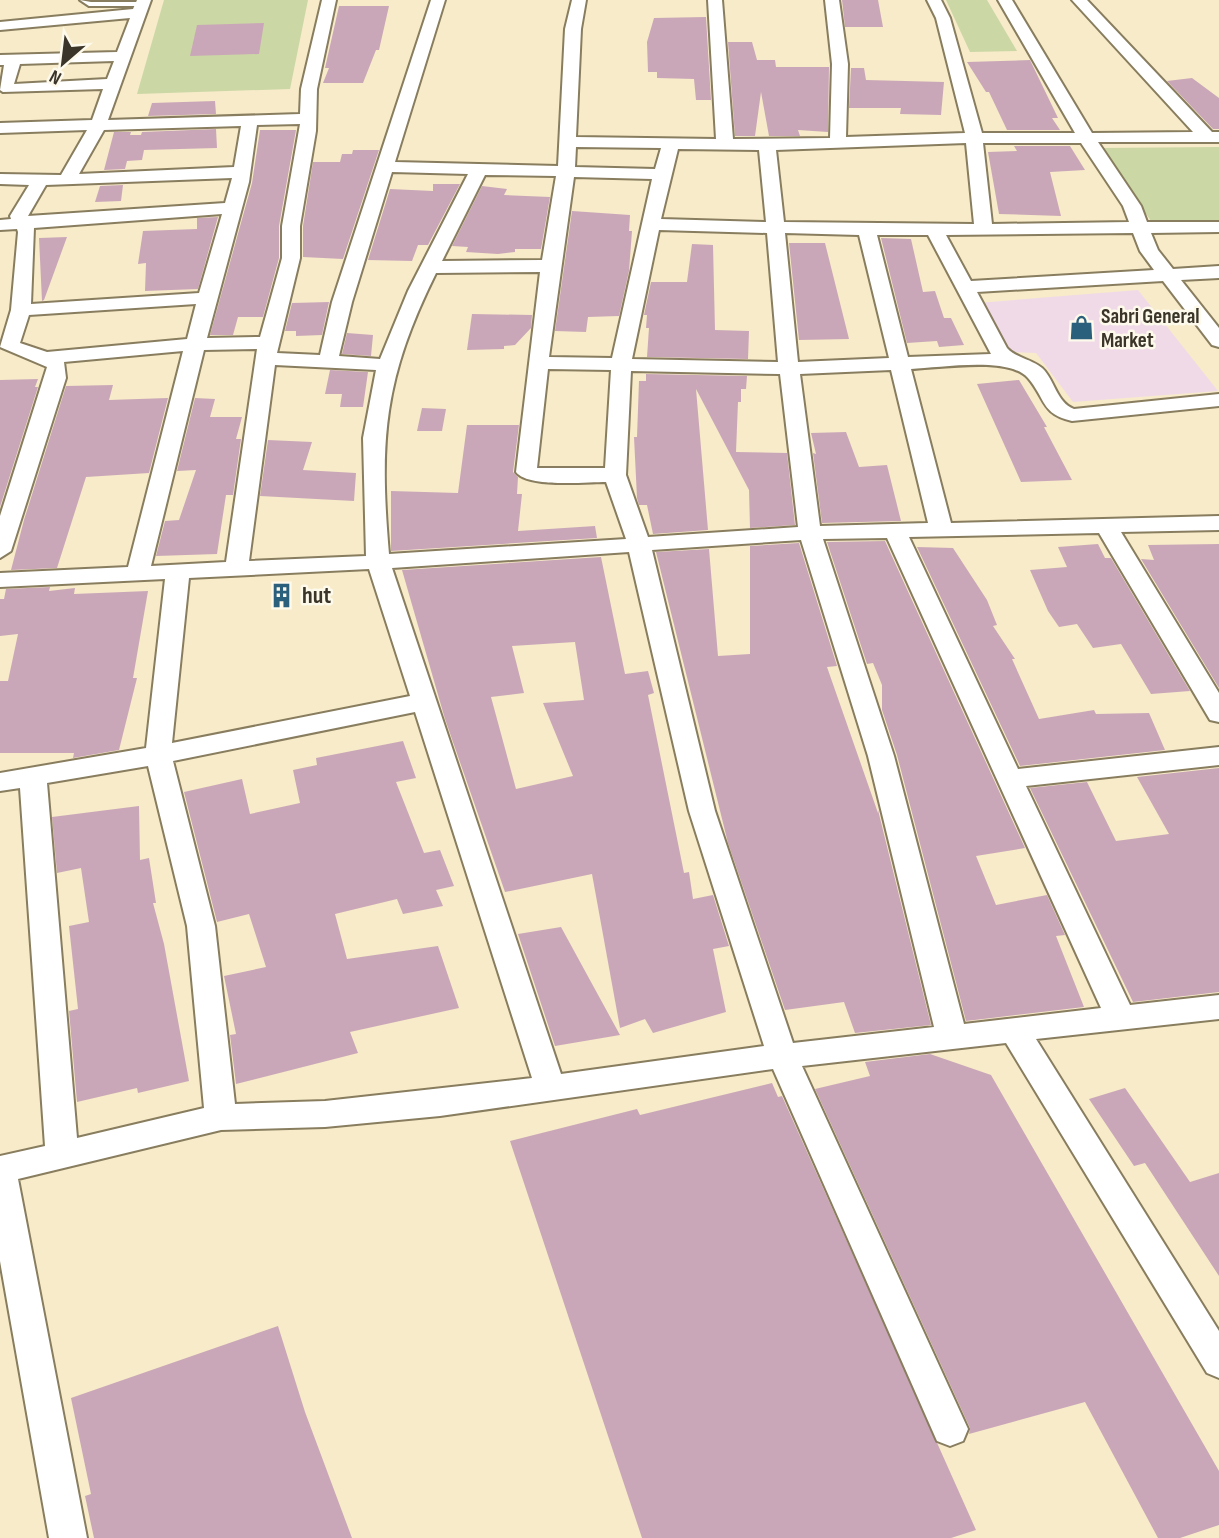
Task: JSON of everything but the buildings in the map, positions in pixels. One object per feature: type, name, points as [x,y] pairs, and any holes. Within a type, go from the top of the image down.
[{"type":"street","points":[[237,567],[267,351],[291,258],[291,226],[306,142],[313,62],[328,0]]},
{"type":"street","points":[[328,362],[342,302],[438,0]]},
{"type":"street","points":[[579,0],[573,29],[566,171],[550,267],[528,444],[527,472],[534,475],[615,475]]},
{"type":"street","points":[[715,0],[725,145]]},
{"type":"street","points":[[832,0],[840,64],[838,144]]},
{"type":"street","points":[[933,0],[943,19],[958,66],[975,138],[984,229]]},
{"type":"street","points":[[1005,0],[1086,137],[1132,206],[1149,251],[1165,275],[1217,336]]},
{"type":"street","points":[[1079,0],[1213,137]]},
{"type":"street","points":[[0,26],[142,6],[98,125],[67,180]]},
{"type":"street","points":[[112,84],[9,89],[5,86],[7,60],[123,56]]},
{"type":"street","points":[[0,128],[306,119]]},
{"type":"street","points":[[138,572],[207,298],[242,172],[250,120]]},
{"type":"street","points":[[569,142],[767,145],[975,138],[1213,137]]},
{"type":"street","points":[[671,144],[621,364],[615,475],[639,544],[702,811],[782,1056],[950,1429]]},
{"type":"street","points":[[767,145],[789,368],[810,533],[881,757],[952,1037]]},
{"type":"street","points":[[387,167],[663,174]]},
{"type":"street","points":[[480,168],[387,365],[377,413],[375,461],[378,562],[550,1086]]},
{"type":"street","points":[[0,179],[67,180],[242,172]]},
{"type":"street","points":[[40,180],[19,216],[27,232],[21,310],[9,346],[48,358],[196,344],[267,351],[328,362],[387,365]]},
{"type":"street","points":[[0,225],[233,208]]},
{"type":"street","points":[[651,224],[867,230],[1219,227]]},
{"type":"street","points":[[867,230],[941,529]]},
{"type":"street","points":[[934,230],[963,287],[1006,359]]},
{"type":"street","points":[[432,267],[550,267]]},
{"type":"street","points":[[963,287],[1219,272]]},
{"type":"street","points":[[21,310],[207,298]]},
{"type":"street","points":[[0,551],[56,378],[57,367],[48,358]]},
{"type":"street","points":[[538,363],[789,368],[1006,359],[1034,372],[1058,410],[1064,414],[1219,400]]},
{"type":"street","points":[[0,580],[178,569],[378,562],[810,533],[1219,523]]},
{"type":"street","points":[[1106,526],[1219,714]]},
{"type":"street","points":[[895,531],[1121,1019]]},
{"type":"street","points":[[178,569],[158,755],[201,926],[221,1117]]},
{"type":"street","points":[[0,782],[158,755],[423,702]]},
{"type":"street","points":[[1009,779],[1219,756]]},
{"type":"street","points":[[33,778],[61,1153]]},
{"type":"street","points":[[68,1538],[0,1170],[61,1153],[221,1117],[338,1113],[440,1103],[782,1056],[1219,1007]]},
{"type":"street","points":[[1015,1031],[1219,1362]]},
{"type":"lane","points":[[83,0],[89,4],[142,6]]},
{"type":"shaded area","name":"Sabri General Market","points":[[1138,290],[1218,391],[1073,402],[1036,353],[1012,352],[977,303]]},
{"type":"green space","points":[[164,0],[308,0],[290,89],[137,94]]},
{"type":"green space","points":[[946,0],[987,0],[1017,51],[970,52]]},
{"type":"green space","points":[[1219,147],[1219,221],[1151,221],[1100,148]]},
{"type":"place","name":"Sabri General Market","points":[[1081,328]]},
{"type":"place","name":"hut","points":[[282,595]]}]
